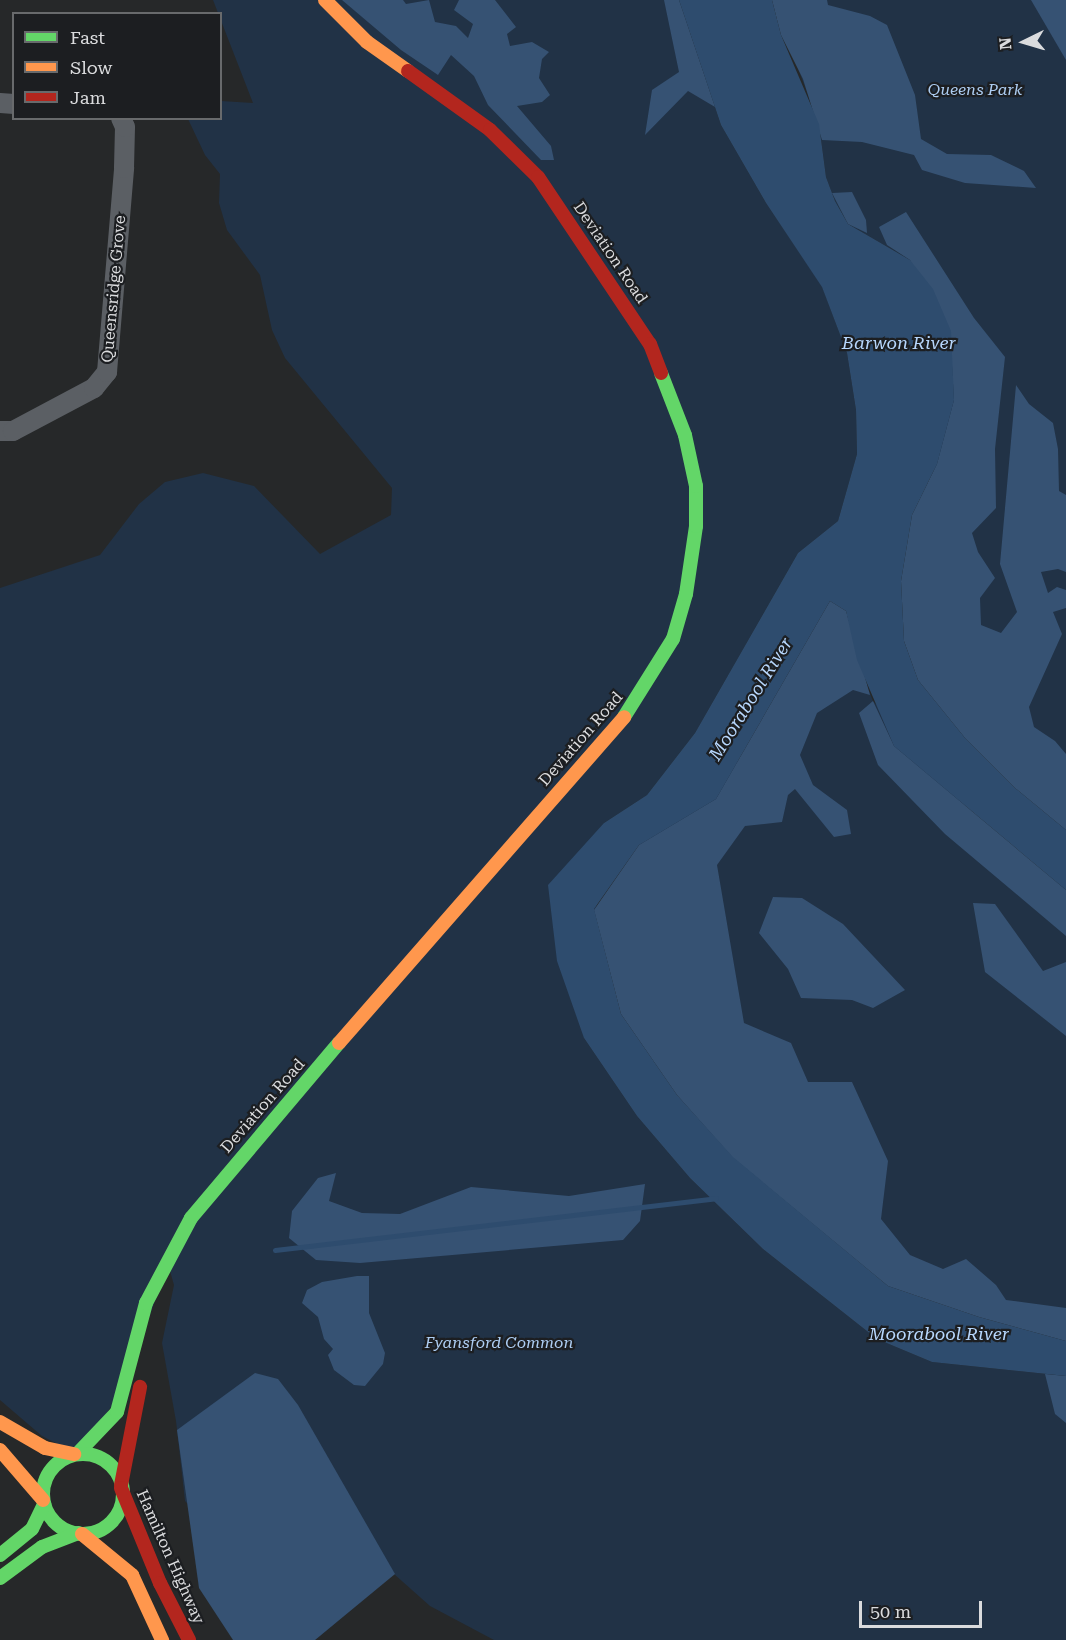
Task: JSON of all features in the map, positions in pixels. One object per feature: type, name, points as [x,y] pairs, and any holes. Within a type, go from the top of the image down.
[{"type":"main road","name":"Deviation Road","points":[[76,1454],[117,1412],[141,1318],[192,1218],[225,1176],[634,705],[673,639],[686,594],[696,526],[696,486],[685,435],[650,344],[538,177],[490,130],[367,42],[325,0]]},
{"type":"main road","name":"Deviation Road","points":[[121,1486],[168,1264]]},
{"type":"main road","points":[[0,1422],[45,1448],[106,1462],[121,1486],[120,1509],[113,1520],[95,1532],[80,1534],[42,1547],[0,1578]]},
{"type":"main road","points":[[0,1450],[44,1502],[55,1522],[80,1534],[117,1559],[132,1575],[162,1640]]},
{"type":"main road","points":[[0,1555],[34,1526],[44,1502],[50,1472],[60,1461],[76,1454]]},
{"type":"main road","name":"Hamilton Highway","points":[[121,1486],[160,1584],[189,1640]]},
{"type":"street","name":"Queensridge Grove","points":[[0,431],[13,431],[94,388],[107,372],[124,168],[125,128],[122,120]]},
{"type":"green space","name":"Fyansford Common","points":[[213,0],[679,0],[721,125],[766,203],[822,286],[847,353],[856,410],[857,454],[838,521],[798,553],[695,733],[647,795],[604,823],[584,1038],[637,1116],[690,1178],[763,1249],[877,1339],[932,1362],[1066,1376],[1066,1640],[494,1640],[430,1606],[394,1574],[315,1640],[185,1501],[176,1421],[162,1343],[174,1285],[168,1264],[124,1389],[77,1454],[42,1436],[0,1400],[0,588],[100,555],[139,504],[165,482],[203,473],[254,486],[320,554],[391,515],[392,488],[285,358],[272,330],[260,275],[227,230],[219,203],[220,174],[205,155],[188,120],[222,120],[222,101],[253,103],[222,23],[222,12],[218,12]]},
{"type":"green space","name":"Queens Park","points":[[772,0],[1066,0],[1066,830],[965,738],[910,260],[848,224],[835,201],[826,177],[819,124]]},
{"type":"green space","points":[[857,660],[873,701],[973,815],[1066,890],[1066,1341],[888,1286],[639,845]]},
{"type":"shaded area","points":[[342,0],[403,0],[406,4],[429,0],[435,22],[456,26],[468,38],[473,24],[454,10],[459,0],[495,0],[516,27],[507,34],[510,46],[532,42],[549,52],[542,59],[539,78],[550,95],[542,102],[517,106],[551,146],[554,160],[541,160],[488,105],[474,76],[451,55],[438,75],[401,50]]},
{"type":"shaded area","points":[[664,0],[679,0],[715,107],[688,91],[645,135],[652,90],[679,72]]},
{"type":"shaded area","points":[[772,0],[827,0],[828,5],[870,16],[887,25],[915,95],[921,139],[947,154],[991,155],[1024,171],[1036,188],[965,183],[922,170],[914,155],[862,142],[822,140],[803,79],[781,35]]},
{"type":"shaded area","points":[[1031,0],[1066,0],[1066,60]]},
{"type":"shaded area","points":[[852,192],[866,220],[867,233],[848,224],[832,193]]},
{"type":"shaded area","points":[[906,212],[974,318],[1005,357],[995,449],[996,508],[972,533],[978,552],[995,578],[980,598],[981,625],[1001,633],[1017,612],[1000,564],[1016,385],[1029,404],[1053,423],[1058,449],[1059,491],[1066,495],[1066,572],[1058,569],[1041,572],[1048,593],[1057,587],[1066,590],[1066,608],[1053,612],[1062,634],[1029,707],[1034,727],[1055,741],[1066,754],[1066,830],[1015,788],[965,738],[918,680],[904,641],[901,581],[912,515],[937,464],[954,400],[952,366],[910,260],[887,245],[879,227]]},
{"type":"shaded area","points":[[830,601],[846,611],[870,695],[853,690],[817,713],[800,755],[813,785],[847,810],[851,834],[834,837],[795,789],[788,795],[782,822],[745,826],[717,865],[744,1023],[791,1043],[808,1082],[852,1082],[888,1161],[881,1219],[910,1255],[943,1269],[966,1259],[996,1285],[1006,1300],[1066,1308],[1066,1341],[979,1317],[888,1286],[733,1158],[677,1095],[621,1014],[594,910],[639,845],[716,799]]},
{"type":"shaded area","points":[[873,701],[894,746],[1066,890],[1066,936],[945,834],[878,765],[859,713]]},
{"type":"shaded area","points":[[773,897],[802,898],[843,924],[905,990],[873,1008],[852,1000],[801,998],[788,969],[759,933]]},
{"type":"shaded area","points":[[973,903],[995,904],[1043,971],[1066,962],[1066,1036],[985,972]]},
{"type":"shaded area","points":[[336,1173],[329,1201],[362,1213],[400,1214],[471,1187],[569,1196],[645,1184],[640,1221],[623,1240],[360,1263],[316,1260],[289,1238],[292,1211],[318,1178]]},
{"type":"shaded area","points":[[369,1276],[369,1313],[385,1353],[383,1364],[365,1386],[354,1385],[334,1370],[328,1355],[333,1349],[324,1339],[318,1317],[302,1303],[307,1290],[322,1282]]},
{"type":"shaded area","points":[[255,1373],[278,1379],[298,1405],[395,1574],[315,1640],[233,1640],[199,1588],[177,1430]]},
{"type":"shaded area","points":[[1045,1374],[1066,1376],[1066,1423],[1055,1414]]},
{"type":"water","points":[[679,0],[772,0],[781,35],[819,124],[826,177],[835,201],[848,224],[910,260],[933,289],[951,331],[954,400],[937,464],[912,515],[901,581],[904,641],[918,680],[965,738],[1015,788],[1066,830],[1066,890],[894,746],[857,660],[846,611],[830,601],[716,799],[639,845],[594,909],[621,1014],[677,1095],[733,1157],[888,1286],[979,1317],[1066,1341],[1066,1376],[932,1362],[877,1339],[763,1249],[690,1178],[637,1116],[584,1038],[557,961],[548,885],[604,823],[647,795],[695,733],[798,553],[838,521],[857,454],[856,410],[847,353],[822,287],[766,203],[721,125]]},
{"type":"waterway","points":[[275,1250],[716,1198]]},
{"type":"traffic: fast","points":[[624,717],[673,639],[686,594],[696,526],[696,486],[685,435],[661,373]]},
{"type":"traffic: fast","points":[[77,1454],[117,1412],[146,1303],[191,1218],[339,1043]]},
{"type":"traffic: fast","points":[[83,1454],[98,1457],[111,1466],[120,1479],[123,1494],[120,1509],[111,1522],[98,1531],[83,1534],[68,1531],[55,1522],[46,1509],[43,1494],[46,1479],[55,1466],[68,1457],[83,1454]]},
{"type":"traffic: fast","points":[[0,1555],[32,1529],[44,1504]]},
{"type":"traffic: fast","points":[[0,1578],[42,1547],[78,1533]]},
{"type":"traffic: slow","points":[[325,0],[367,42],[408,71]]},
{"type":"traffic: slow","points":[[339,1043],[624,717]]},
{"type":"traffic: slow","points":[[0,1422],[45,1448],[74,1454]]},
{"type":"traffic: slow","points":[[0,1450],[43,1500]]},
{"type":"traffic: slow","points":[[82,1534],[132,1575],[162,1640]]},
{"type":"traffic: jam","points":[[408,71],[490,130],[538,177],[650,344],[661,373]]},
{"type":"traffic: jam","points":[[121,1485],[140,1387]]},
{"type":"traffic: jam","points":[[121,1488],[160,1583],[189,1640]]},
{"type":"water label","name":"Barwon River","points":[[899,343]]},
{"type":"water label","name":"Moorabool River","points":[[751,699]]},
{"type":"water label","name":"Moorabool River","points":[[939,1334]]}]
